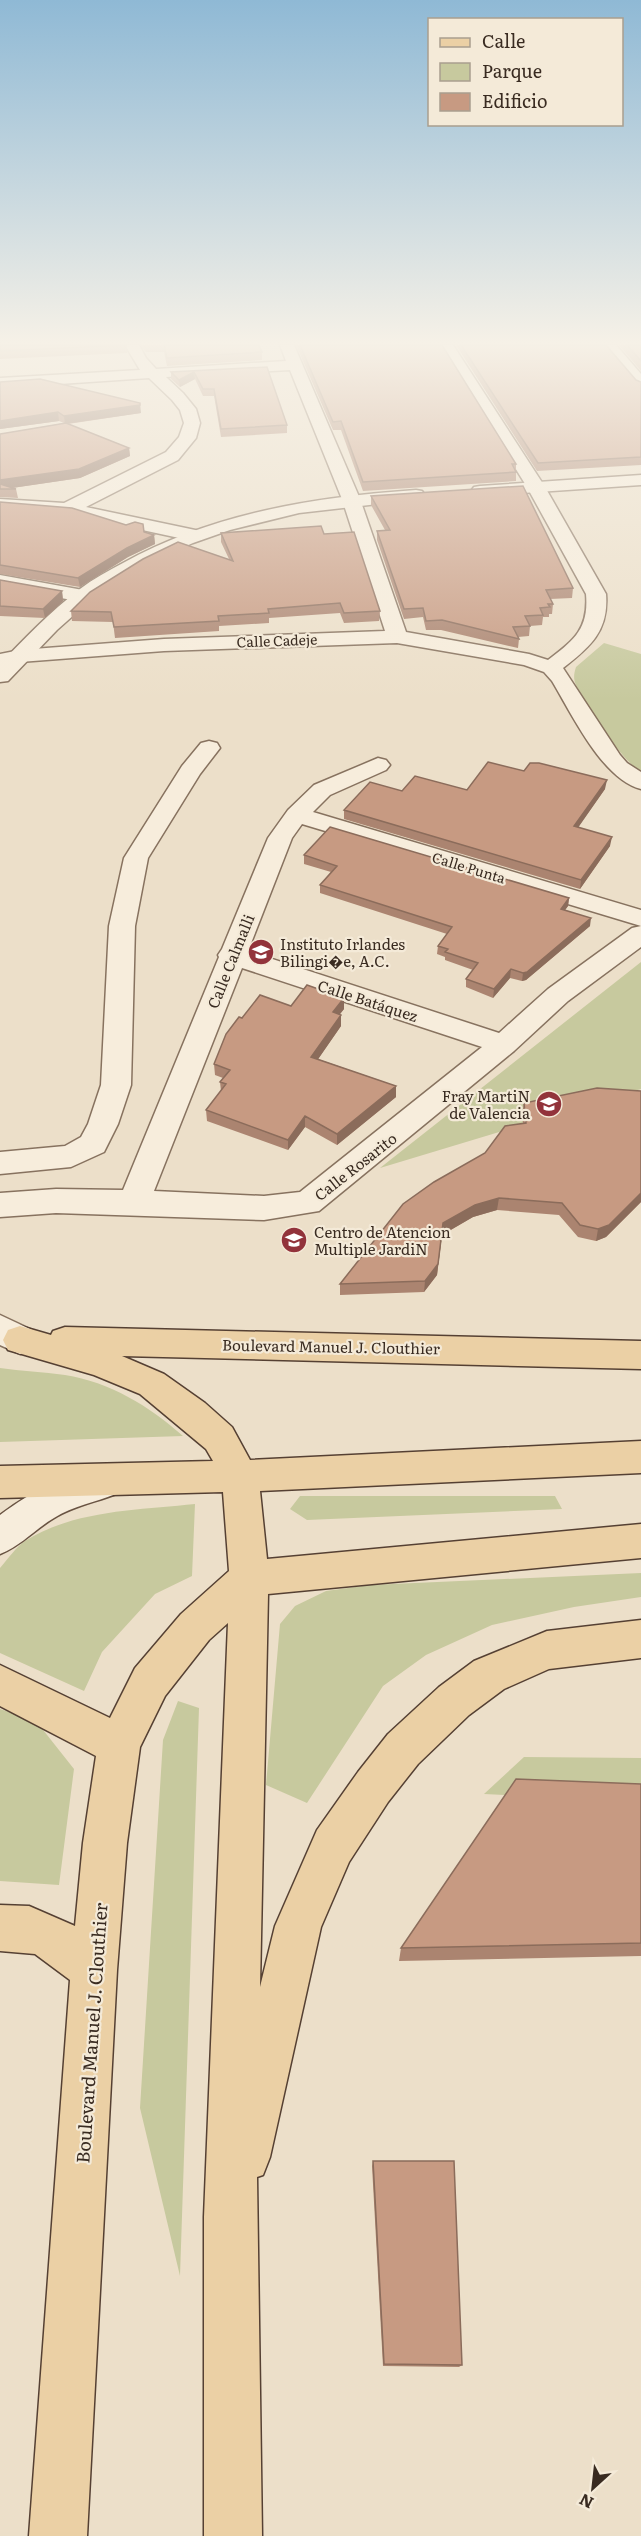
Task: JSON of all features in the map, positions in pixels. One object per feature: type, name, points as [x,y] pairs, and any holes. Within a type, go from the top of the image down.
[{"type":"main road","name":"Boulevard Manuel J. Clouthier","points":[[7,1335],[641,1355]]},
{"type":"main road","name":"Boulevard Manuel J. Clouthier","points":[[7,1335],[102,1364],[152,1384],[219,1438],[240,1476],[249,1578],[230,2217],[232,2536]]},
{"type":"main road","points":[[0,1482],[240,1476],[641,1457]]},
{"type":"main road","points":[[249,1578],[641,1541]]},
{"type":"main road","name":"Boulevard Manuel J. Clouthier","points":[[58,2536],[94,1970],[105,1843],[119,1745],[150,1682],[195,1627],[249,1578]]},
{"type":"main road","points":[[230,2217],[259,2103],[298,1926],[333,1846],[373,1787],[404,1749],[454,1701],[489,1676],[547,1650],[641,1639]]},
{"type":"main road","points":[[0,1684],[119,1745]]},
{"type":"main road","points":[[0,1928],[22,1926],[55,1938],[94,1970]]},
{"type":"street","points":[[69,508],[158,463]]},
{"type":"street","points":[[336,463],[351,499],[397,637]]},
{"type":"street","points":[[521,463],[596,594],[599,609],[594,624],[584,641],[551,668],[560,676],[611,758],[619,768],[641,782]]},
{"type":"street","points":[[467,492],[641,480]]},
{"type":"street","points":[[0,676],[10,658],[83,596],[136,562],[193,535],[282,510],[351,499],[432,494]]},
{"type":"street","points":[[0,504],[69,508],[193,535]]},
{"type":"street","points":[[0,581],[83,596]]},
{"type":"street","name":"Calle Cadeje","points":[[10,658],[164,645],[397,637],[529,660],[551,668]]},
{"type":"street","points":[[0,1163],[72,1156],[93,1144],[103,1124],[116,1085],[123,926],[136,858],[190,771],[210,748]]},
{"type":"street","name":"Calle Calmalli","points":[[134,1202],[231,955],[280,838],[296,815],[322,790],[378,765]]},
{"type":"street","name":"Calle Punta","points":[[296,815],[641,918]]},
{"type":"street","name":"Calle Rosarito","points":[[0,1205],[56,1201],[264,1208],[308,1203],[338,1181],[504,1044],[558,995],[641,934]]},
{"type":"street","name":"Calle Batáquez","points":[[231,955],[504,1044]]},
{"type":"street","points":[[0,1537],[41,1506],[71,1492],[116,1480]]},
{"type":"green space","points":[[604,643],[641,654],[641,773],[605,732],[575,683],[576,667]]},
{"type":"green space","points":[[641,962],[641,1089],[380,1168]]},
{"type":"green space","points":[[0,1368],[65,1375],[98,1383],[143,1405],[183,1436],[0,1442]]},
{"type":"green space","points":[[300,1496],[555,1496],[562,1509],[307,1520],[290,1509]]},
{"type":"green space","points":[[195,1504],[192,1576],[155,1594],[102,1652],[84,1691],[0,1653],[0,1568],[25,1541],[64,1523],[86,1517]]},
{"type":"green space","points":[[641,1573],[641,1597],[574,1607],[492,1625],[426,1655],[383,1686],[307,1803],[266,1785],[280,1624],[295,1606],[326,1591],[370,1585]]},
{"type":"green space","points":[[178,1701],[199,1708],[180,2276],[140,2108],[163,1740]]},
{"type":"green space","points":[[0,1709],[36,1721],[74,1769],[59,1885],[0,1881]]},
{"type":"green space","points":[[524,1757],[641,1758],[641,1801],[484,1794]]},
{"type":"building","points":[[0,463],[92,463],[79,469],[0,480]]},
{"type":"building","points":[[356,463],[516,464],[512,464],[516,472],[363,482]]},
{"type":"building","points":[[0,484],[16,489],[0,489]]},
{"type":"building","points":[[523,486],[573,588],[546,590],[553,604],[548,604],[550,607],[540,608],[543,615],[525,616],[530,626],[513,627],[519,639],[442,620],[426,621],[423,608],[404,609],[377,531],[390,530],[371,496]]},
{"type":"building","points":[[0,502],[72,508],[126,525],[135,522],[143,524],[144,532],[154,535],[127,548],[78,578],[0,565]]},
{"type":"building","points":[[321,526],[324,534],[354,532],[380,611],[344,613],[340,603],[268,609],[269,613],[218,616],[219,621],[114,627],[111,612],[71,611],[90,592],[143,559],[178,542],[233,561],[221,533]]},
{"type":"building","points":[[0,580],[62,591],[43,609],[0,606]]},
{"type":"building","points":[[488,762],[524,771],[530,763],[539,763],[607,780],[574,826],[612,837],[581,880],[344,810],[370,782],[402,791],[415,776],[467,790]]},
{"type":"building","points":[[330,827],[569,898],[561,909],[591,918],[527,972],[511,969],[494,989],[466,979],[478,963],[445,952],[448,949],[438,946],[452,927],[320,885],[337,866],[304,855]]},
{"type":"building","points":[[307,985],[344,998],[333,1012],[341,1015],[311,1057],[396,1086],[337,1134],[305,1116],[288,1140],[206,1110],[226,1084],[220,1082],[230,1070],[214,1064],[226,1034],[239,1017],[242,1018],[260,995],[291,1006]]},
{"type":"building","points":[[597,1088],[641,1091],[641,1193],[609,1225],[598,1229],[580,1225],[562,1203],[499,1198],[475,1205],[443,1223],[438,1264],[425,1281],[340,1284],[403,1204],[434,1182],[485,1153],[505,1126],[526,1123],[524,1103]]},
{"type":"building","points":[[516,1779],[641,1784],[641,1943],[401,1948]]},
{"type":"building","points":[[373,2161],[454,2161],[462,2365],[384,2364]]},
{"type":"place","name":"Instituto Irlandes Bilingi�e, A.C.","points":[[261,952]]},
{"type":"place","name":"Fray MartiN de Valencia","points":[[549,1104]]},
{"type":"place","name":"Centro de Atencion Multiple JardiN","points":[[294,1240]]}]
